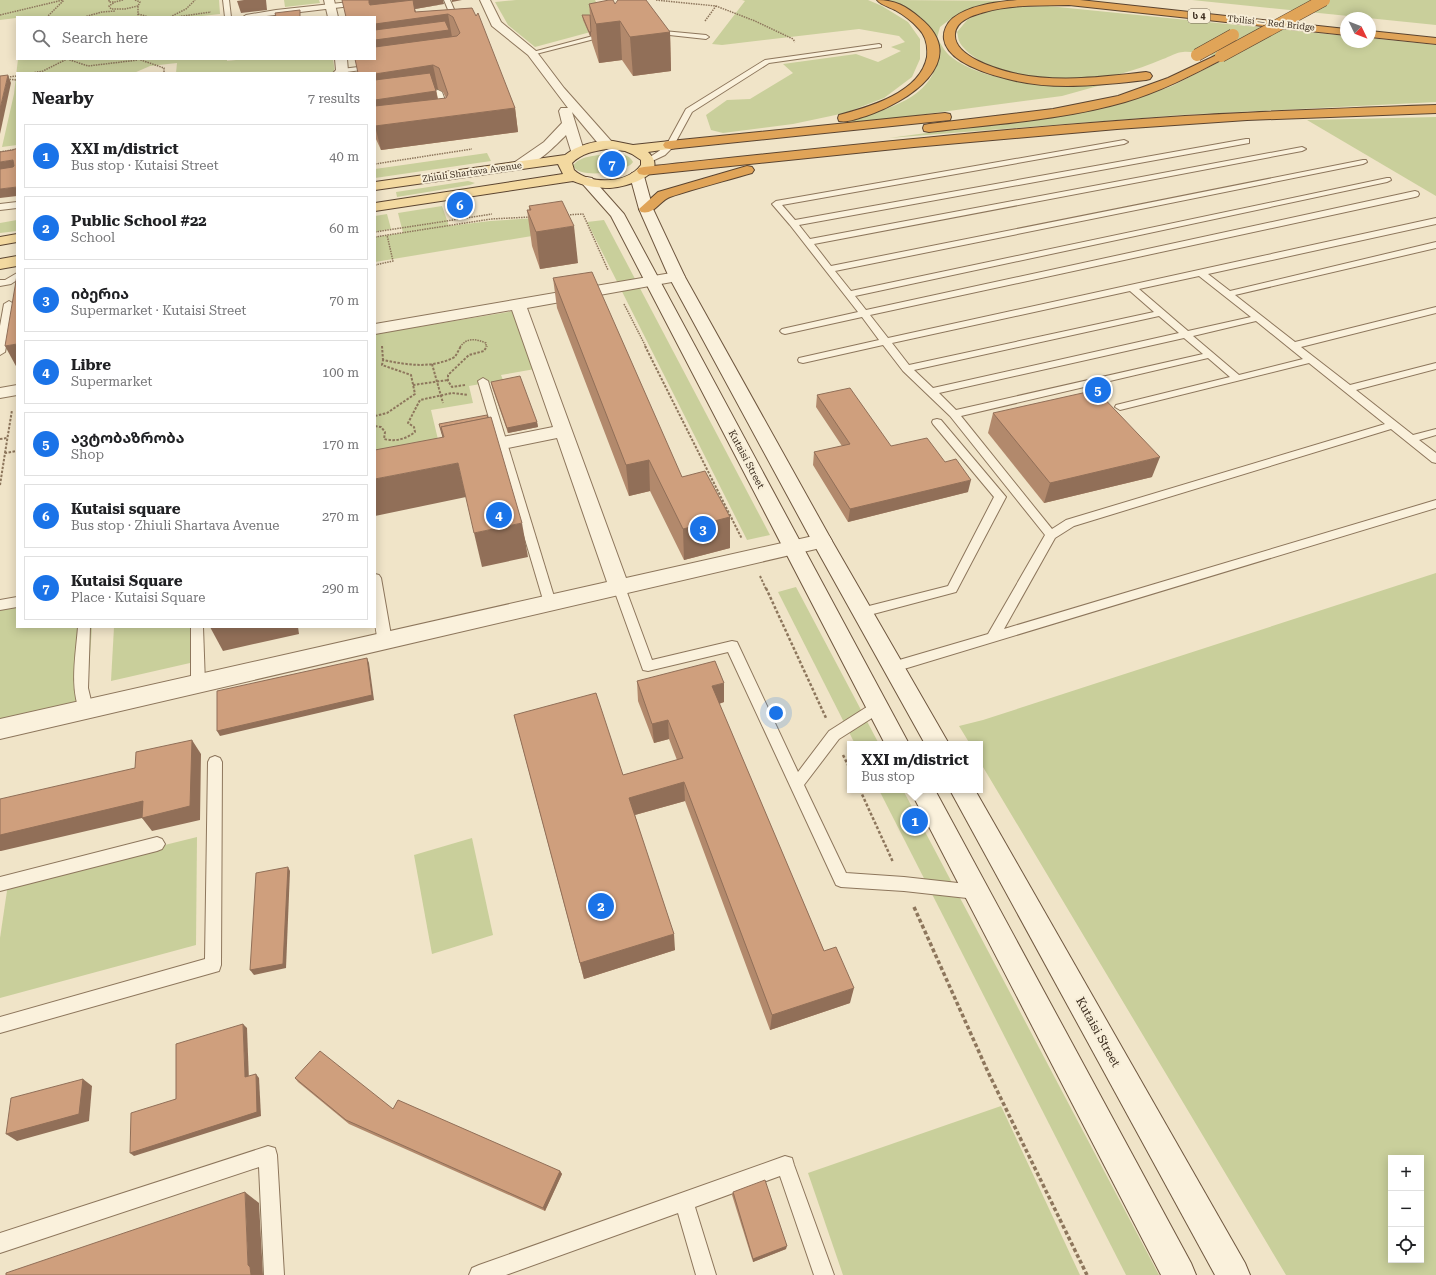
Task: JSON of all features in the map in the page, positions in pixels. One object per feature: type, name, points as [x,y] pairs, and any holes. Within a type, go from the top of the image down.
[{"type":"highway","points":[[719,140],[841,119],[868,111],[895,100],[911,90],[924,77],[930,66],[933,54],[932,41],[927,31],[911,15],[882,0]]},
{"type":"highway","name":"Tbilisi — Red Bridge","points":[[1052,0],[1340,31]]},
{"type":"highway","name":"Tbilisi — Red Bridge","points":[[1142,0],[1318,17]]},
{"type":"highway","points":[[644,168],[677,159],[1053,113],[1121,99],[1172,81],[1324,0]]},
{"type":"highway","points":[[670,145],[974,114],[1048,104],[1093,94],[1151,74],[1074,83],[1032,80],[1011,76],[977,64],[963,57],[952,48],[949,40],[950,30],[956,22],[983,9],[1009,5],[1074,2]]},
{"type":"highway","points":[[1184,61],[1271,14]]},
{"type":"highway","points":[[1377,24],[1436,30]]},
{"type":"highway","points":[[1376,35],[1436,41]]},
{"type":"highway","points":[[644,168],[1184,120],[1436,109]]},
{"type":"highway","points":[[646,209],[663,196],[739,172],[840,150]]},
{"type":"main road","name":"Zhiuli Shartava Avenue","points":[[376,186],[520,165],[573,154],[590,146],[607,144],[635,149]]},
{"type":"main road","points":[[635,149],[670,145]]},
{"type":"main road","points":[[635,149],[644,154],[644,168]]},
{"type":"main road","points":[[573,154],[565,162],[565,168],[568,173],[580,179]]},
{"type":"main road","name":"Zhiuli Shartava Avenue","points":[[376,207],[580,179],[614,183],[644,168]]},
{"type":"main road","points":[[0,241],[16,238]]},
{"type":"main road","points":[[0,264],[16,261]]},
{"type":"street","points":[[485,0],[496,24],[532,53],[560,91],[607,144]]},
{"type":"street","points":[[329,3],[332,16]]},
{"type":"street","points":[[341,60],[341,72]]},
{"type":"street","points":[[560,91],[573,154]]},
{"type":"street","points":[[520,165],[549,145],[568,124]]},
{"type":"street","points":[[644,168],[646,209],[677,277],[822,541],[935,741]]},
{"type":"street","name":"Kutaisi Street","points":[[580,179],[617,214],[896,741]]},
{"type":"street","points":[[376,329],[677,277]]},
{"type":"street","points":[[518,304],[619,587]]},
{"type":"street","points":[[448,454],[563,431]]},
{"type":"street","points":[[0,729],[822,541]]},
{"type":"street","points":[[924,793],[1179,1275]]},
{"type":"street","name":"Kutaisi Street","points":[[964,793],[1233,1275]]},
{"type":"lane","points":[[226,0],[227,14]]},
{"type":"lane","points":[[250,16],[276,9],[329,3],[385,0]]},
{"type":"lane","points":[[432,16],[452,14],[447,0]]},
{"type":"lane","points":[[644,31],[706,38]]},
{"type":"lane","points":[[532,53],[614,33]]},
{"type":"lane","points":[[644,168],[670,145],[689,111],[767,61],[880,46]]},
{"type":"lane","points":[[341,72],[381,66]]},
{"type":"lane","points":[[414,96],[438,92],[448,118],[440,119]]},
{"type":"lane","points":[[793,223],[1246,141]]},
{"type":"lane","points":[[1051,535],[954,414],[907,369],[793,223],[776,204],[1124,142]]},
{"type":"lane","points":[[808,242],[1302,149]]},
{"type":"lane","points":[[829,269],[1363,162]]},
{"type":"lane","points":[[848,294],[1387,180]]},
{"type":"lane","points":[[785,331],[865,315],[1415,194]]},
{"type":"lane","points":[[0,207],[16,205]]},
{"type":"lane","points":[[803,360],[1436,221]]},
{"type":"lane","points":[[1228,294],[1436,246]]},
{"type":"lane","points":[[1201,273],[1436,458]]},
{"type":"lane","points":[[0,284],[8,282],[16,277]]},
{"type":"lane","points":[[1132,288],[1237,378]]},
{"type":"lane","points":[[0,352],[9,304]]},
{"type":"lane","points":[[1293,346],[1436,310]]},
{"type":"lane","points":[[907,369],[1162,313]]},
{"type":"lane","points":[[931,392],[1258,318]]},
{"type":"lane","points":[[954,414],[1210,355]]},
{"type":"lane","points":[[1120,407],[1311,360]]},
{"type":"lane","points":[[1348,389],[1436,366]]},
{"type":"lane","points":[[483,381],[550,603]]},
{"type":"lane","points":[[862,612],[952,589],[1000,497],[937,422]]},
{"type":"lane","points":[[993,637],[1051,535],[1070,523],[1393,424]]},
{"type":"lane","points":[[1411,439],[1436,432]]},
{"type":"lane","points":[[894,667],[1436,504]]},
{"type":"lane","points":[[376,584],[385,641]]},
{"type":"lane","points":[[619,587],[648,666],[732,646],[841,880],[904,884],[976,892]]},
{"type":"lane","points":[[0,605],[16,602]]},
{"type":"lane","points":[[84,628],[80,688],[86,709]]},
{"type":"lane","points":[[197,628],[198,684]]},
{"type":"lane","points":[[797,784],[834,735],[878,707]]},
{"type":"lane","points":[[0,1025],[213,965],[215,762]]},
{"type":"lane","points":[[0,884],[157,844]]},
{"type":"lane","points":[[0,1243],[268,1155],[274,1275]]},
{"type":"lane","points":[[479,1275],[785,1165],[824,1275]]},
{"type":"lane","points":[[684,1201],[706,1275]]},
{"type":"path","points":[[0,15],[64,0]]},
{"type":"path","points":[[48,16],[56,6],[64,0]]},
{"type":"path","points":[[109,0],[109,2],[123,0]]},
{"type":"path","points":[[135,0],[140,2],[138,6],[138,16]]},
{"type":"path","points":[[172,16],[186,9],[195,0]]},
{"type":"path","points":[[656,0],[716,6],[755,21],[793,39],[806,56]]},
{"type":"path","points":[[115,2],[109,6],[111,9],[119,10]]},
{"type":"path","points":[[88,16],[102,12],[130,9],[138,6]]},
{"type":"path","points":[[193,16],[227,14]]},
{"type":"path","points":[[38,72],[43,71],[65,60]]},
{"type":"path","points":[[70,60],[88,66],[138,60],[164,68],[164,72]]},
{"type":"path","points":[[1,78],[16,76]]},
{"type":"path","points":[[1,78],[16,80]]},
{"type":"path","points":[[0,152],[16,149]]},
{"type":"path","points":[[376,164],[472,149]]},
{"type":"path","points":[[376,232],[492,214]]},
{"type":"path","points":[[560,215],[583,214],[616,288],[752,557],[847,763]]},
{"type":"path","points":[[376,236],[491,218],[537,216]]},
{"type":"path","points":[[376,266],[393,262],[387,235]]},
{"type":"path","points":[[376,416],[387,413],[415,394],[411,375],[382,365],[383,360],[418,367],[432,364],[455,357],[459,352],[460,346],[465,341],[473,339],[486,343],[487,346],[484,351],[469,355],[452,370],[448,375],[448,380],[452,386],[458,387],[483,381]]},
{"type":"path","points":[[432,364],[443,403]]},
{"type":"path","points":[[413,384],[448,380]]},
{"type":"path","points":[[0,485],[8,438],[11,391]]},
{"type":"path","points":[[376,426],[380,427],[386,432],[384,439],[392,441],[411,436],[415,432],[414,427],[408,423],[420,400],[452,393],[463,393],[469,395],[487,393]]},
{"type":"path","points":[[0,439],[8,438]]},
{"type":"path","points":[[5,453],[16,451]]},
{"type":"path","points":[[861,793],[988,1072],[1087,1275]]},
{"type":"green space","points":[[0,0],[219,0],[220,14],[202,16],[16,16],[16,18],[0,20]]},
{"type":"green space","points":[[284,0],[319,0],[320,3],[285,7]]},
{"type":"green space","points":[[516,0],[595,0],[609,27],[535,47],[508,25],[495,2]]},
{"type":"green space","points":[[742,0],[868,0],[882,6],[908,22],[920,39],[920,59],[912,77],[884,98],[845,113],[793,124],[723,133],[711,130],[706,115],[727,100],[750,99],[793,73],[783,64],[856,54],[878,62],[901,51],[891,47],[905,42],[899,36],[859,29],[722,45],[712,44],[745,1]]},
{"type":"green space","points":[[888,0],[1020,1],[976,6],[953,17],[940,27],[937,38],[950,56],[965,66],[983,73],[1024,82],[1105,84],[1062,96],[844,125],[857,118],[883,110],[906,100],[925,85],[932,76],[936,66],[938,56],[937,45],[926,24],[913,13]]},
{"type":"green space","points":[[1192,0],[1436,0],[1436,25],[1376,19],[1376,12],[1340,12],[1340,15]]},
{"type":"green space","points":[[1048,6],[1340,35],[1340,48],[1376,48],[1376,39],[1436,45],[1436,102],[1180,115],[889,138],[1054,116],[1127,102],[1172,86],[1225,59],[1198,53],[1181,52],[1120,74],[1082,79],[1058,79],[1034,77],[1011,72],[990,65],[972,56],[959,42],[957,32],[968,19],[992,10],[1013,7]]},
{"type":"green space","points":[[18,60],[333,60],[335,72],[176,72],[177,63],[150,66],[136,72],[17,72]]},
{"type":"green space","points":[[16,76],[16,145],[2,147],[14,94]]},
{"type":"green space","points":[[1436,117],[1436,196],[1307,120]]},
{"type":"green space","points":[[487,153],[491,161],[376,178],[376,169]]},
{"type":"green space","points":[[606,154],[625,155],[633,162],[629,166],[622,169],[603,173],[584,172],[577,170],[573,166],[583,158]]},
{"type":"green space","points":[[468,181],[475,183],[397,197],[396,192]]},
{"type":"green space","points":[[442,206],[449,226],[490,221],[552,217],[556,232],[376,262],[376,237],[403,233],[398,213]]},
{"type":"green space","points":[[387,214],[391,229],[376,232],[376,216]]},
{"type":"green space","points":[[16,220],[16,231],[0,233],[0,223]]},
{"type":"green space","points":[[604,220],[770,535],[747,540],[587,222]]},
{"type":"green space","points":[[514,311],[535,369],[501,375],[503,380],[469,386],[473,403],[431,410],[440,448],[376,461],[376,334]]},
{"type":"green space","points":[[1436,573],[1436,1275],[1286,1275],[983,767],[983,741],[968,741],[959,726],[983,720]]},
{"type":"green space","points":[[796,587],[877,741],[853,741],[778,592]]},
{"type":"green space","points":[[16,605],[16,628],[92,628],[87,700],[0,721],[0,608]]},
{"type":"green space","points":[[114,628],[190,628],[190,663],[111,681]]},
{"type":"green space","points":[[881,793],[905,793],[1159,1275],[1126,1275]]},
{"type":"green space","points":[[197,837],[196,945],[0,998],[0,938],[8,884]]},
{"type":"green space","points":[[472,838],[493,935],[432,954],[414,855]]},
{"type":"green space","points":[[1001,1106],[1080,1275],[843,1275],[808,1173]]},
{"type":"building","points":[[342,0],[369,0],[370,5],[413,0],[415,12],[472,8],[476,16],[478,13],[515,108],[376,126],[376,106],[446,98],[448,94],[439,68],[433,65],[376,74],[376,72],[358,72],[355,60],[376,60],[376,47],[457,36],[460,33],[453,17],[448,14],[376,24],[376,16],[346,16]]},
{"type":"building","points":[[613,0],[615,4],[618,0],[646,0],[670,32],[630,37],[620,21],[596,24],[589,4]]},
{"type":"building","points":[[300,10],[300,16],[276,16],[275,13]]},
{"type":"building","points":[[582,15],[590,15],[591,32],[589,32]]},
{"type":"building","points":[[445,21],[449,30],[376,40],[376,30]]},
{"type":"building","points":[[430,73],[436,91],[376,100],[376,80]]},
{"type":"building","points":[[8,75],[0,109],[0,76]]},
{"type":"building","points":[[16,149],[16,187],[0,189],[0,169],[14,166],[13,160],[0,162],[0,152]]},
{"type":"building","points":[[562,201],[574,226],[536,232],[527,210],[531,210],[529,206]]},
{"type":"building","points":[[592,272],[682,477],[705,471],[730,517],[683,529],[649,460],[626,465],[553,278]]},
{"type":"building","points":[[16,281],[16,344],[5,346]]},
{"type":"building","points":[[520,376],[537,422],[507,428],[491,382]]},
{"type":"building","points":[[850,388],[891,446],[927,438],[945,462],[956,459],[971,480],[850,509],[814,452],[850,444],[817,395]]},
{"type":"building","points":[[1096,390],[1160,457],[1050,483],[993,413]]},
{"type":"building","points":[[487,415],[488,418],[441,427],[443,437],[439,424]]},
{"type":"building","points":[[491,417],[522,523],[474,533],[458,463],[376,479],[376,450],[444,437],[441,427]]},
{"type":"building","points":[[367,658],[372,695],[217,731],[217,691]]},
{"type":"building","points":[[715,661],[724,683],[712,686],[824,951],[836,947],[854,988],[772,1015],[684,782],[629,798],[674,934],[580,963],[514,715],[596,693],[623,775],[683,758],[668,720],[652,724],[637,681]]},
{"type":"building","points":[[192,740],[190,806],[142,818],[143,801],[0,835],[0,799],[135,768],[136,752]]},
{"type":"building","points":[[288,867],[283,964],[250,970],[256,873]]},
{"type":"building","points":[[243,1024],[245,1077],[256,1074],[257,1112],[130,1153],[131,1113],[176,1099],[176,1044]]},
{"type":"building","points":[[320,1051],[393,1109],[398,1100],[560,1171],[543,1208],[346,1120],[295,1078]]},
{"type":"building","points":[[83,1079],[79,1114],[6,1134],[11,1098]]},
{"type":"building","points":[[765,1180],[787,1246],[753,1259],[733,1192]]},
{"type":"building","points":[[245,1192],[248,1265],[250,1267],[251,1275],[6,1275],[6,1273]]},
{"type":"place","name":"Kutaisi Square","points":[[612,164]]},
{"type":"place","name":"Kutaisi square","points":[[460,205]]},
{"type":"place","name":"ავტობაზრობა","points":[[1098,390]]},
{"type":"place","name":"Libre","points":[[499,515]]},
{"type":"place","name":"იბერია","points":[[703,529]]},
{"type":"place","name":"XXI m/district","points":[[915,821]]},
{"type":"place","name":"Public School #22","points":[[601,906]]}]
